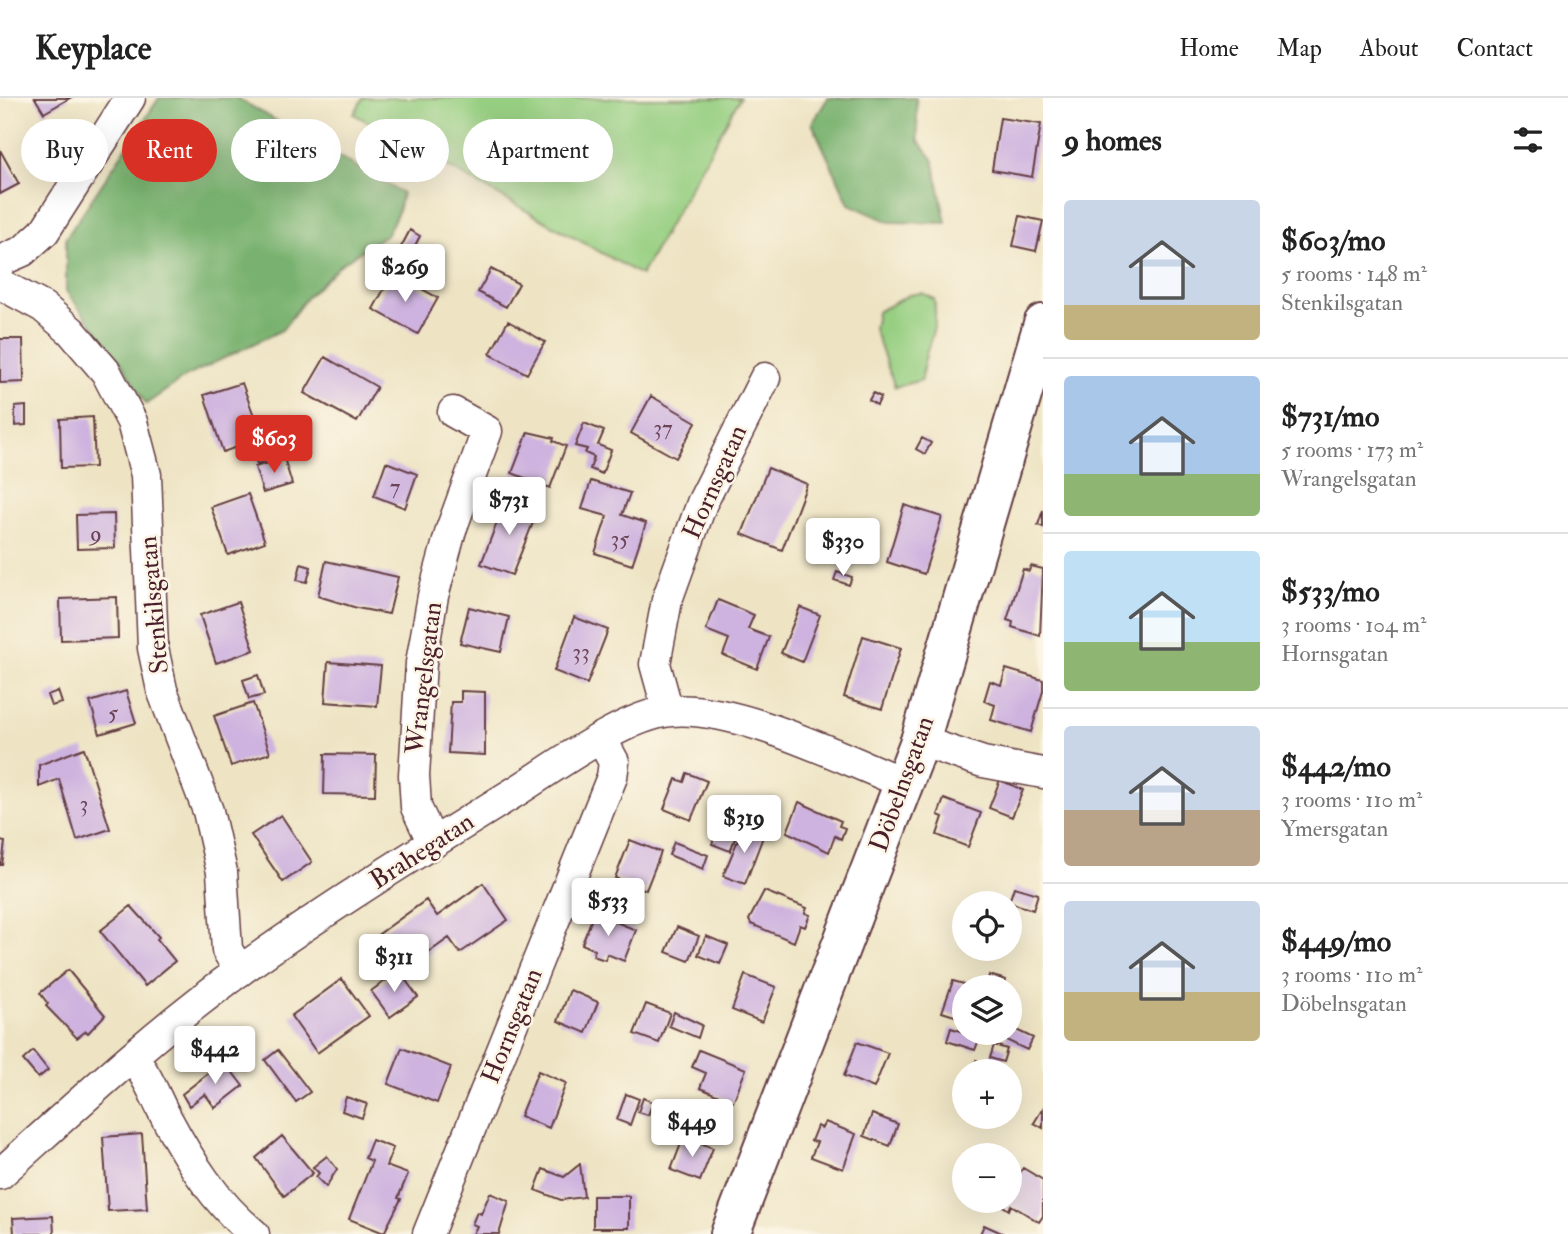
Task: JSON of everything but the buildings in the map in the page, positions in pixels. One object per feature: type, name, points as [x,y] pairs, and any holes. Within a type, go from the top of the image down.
[{"type":"street","points":[[0,261],[23,251],[44,232],[130,98]]},
{"type":"street","name":"Stenkilsgatan","points":[[0,284],[43,307],[71,331],[106,372],[132,422],[146,475],[153,648],[162,690],[208,811],[222,873],[227,950],[240,971]]},
{"type":"street","name":"Döbelnsgatan","points":[[730,1234],[920,741],[1043,324]]},
{"type":"street","name":"Hornsgatan","points":[[668,711],[655,664],[667,600],[702,503],[765,378]]},
{"type":"street","name":"Wrangelsgatan","points":[[433,844],[416,807],[414,775],[421,663],[433,597],[444,557],[487,431],[453,412]]},
{"type":"street","name":"Brahegatan","points":[[0,1174],[133,1058],[240,971],[433,844],[629,724],[668,711],[700,710],[745,721],[904,783]]},
{"type":"street","name":"Hornsgatan","points":[[428,1234],[612,777],[614,762],[602,740]]},
{"type":"street","points":[[920,741],[983,762],[1043,773]]},
{"type":"street","points":[[133,1058],[148,1077],[166,1116],[211,1192],[254,1234]]},
{"type":"green space","points":[[159,98],[237,98],[273,119],[231,119],[231,182],[341,182],[341,158],[355,166],[355,182],[383,182],[402,193],[398,212],[387,234],[341,264],[307,297],[282,330],[187,376],[146,404],[121,362],[66,291],[66,238],[103,182],[108,182],[108,175],[122,154],[122,182],[217,182],[217,119],[145,119]]},
{"type":"green space","points":[[363,98],[740,98],[641,275],[475,182],[613,182],[613,119],[463,119],[463,175],[449,167],[449,119],[363,119],[354,114]]},
{"type":"green space","points":[[828,98],[916,98],[918,140],[933,159],[946,223],[889,222],[849,204],[812,123]]},
{"type":"green space","points":[[922,293],[934,299],[935,322],[922,380],[895,387],[874,329],[877,312],[909,295]]}]
